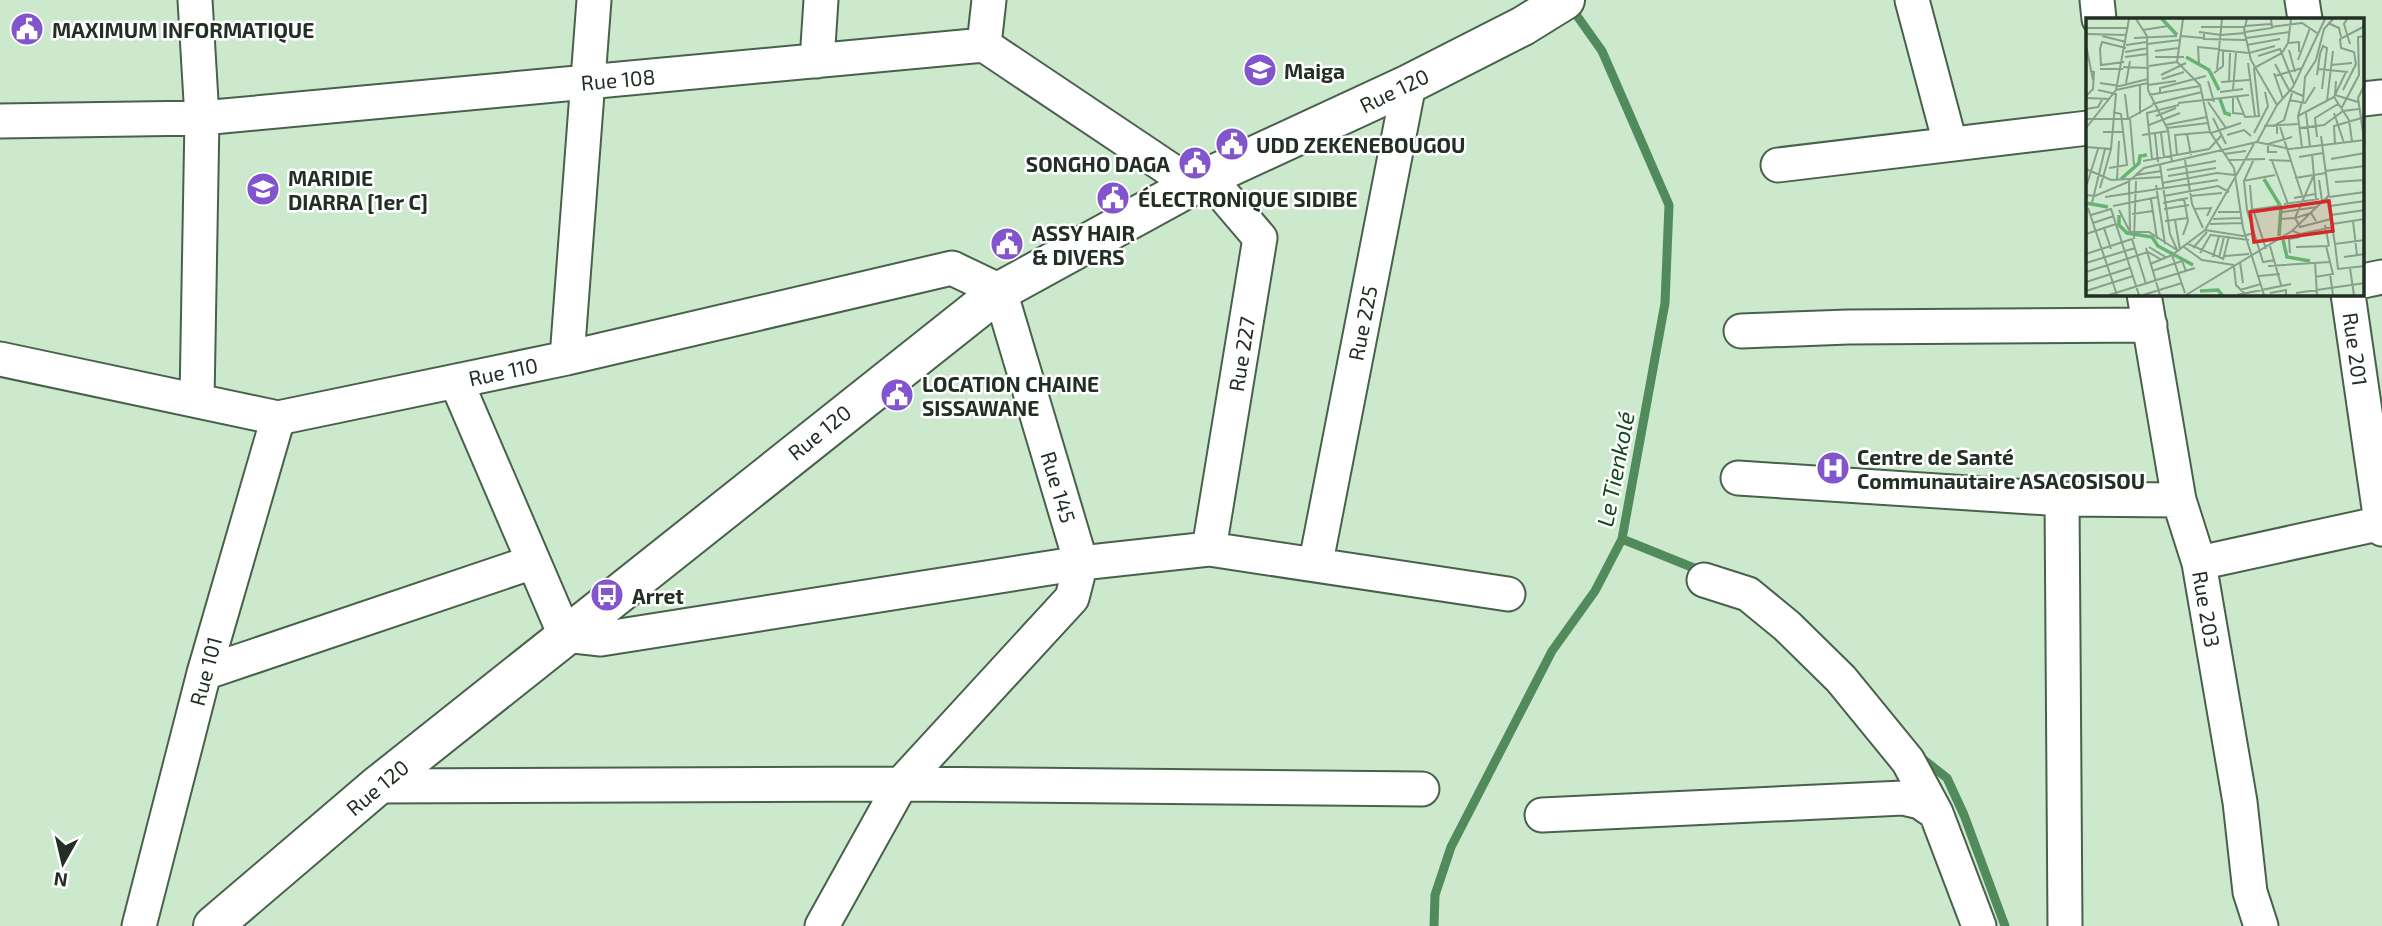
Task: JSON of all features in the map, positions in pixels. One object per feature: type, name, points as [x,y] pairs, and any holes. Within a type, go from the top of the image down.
[{"type":"main road","name":"Rue 120","points":[[213,926],[377,786],[1000,291],[1201,181],[1409,84],[1523,26],[1565,0]]},
{"type":"street","points":[[195,0],[202,118],[197,401]]},
{"type":"street","points":[[567,358],[594,0]]},
{"type":"street","points":[[817,61],[821,0]]},
{"type":"street","points":[[989,0],[984,45],[1201,181]]},
{"type":"street","points":[[1912,0],[1950,143]]},
{"type":"street","points":[[2097,0],[2099,18]]},
{"type":"street","points":[[2302,0],[2305,18]]},
{"type":"street","name":"Rue 108","points":[[0,121],[202,118],[984,45]]},
{"type":"street","name":"Rue 225","points":[[1316,562],[1409,84]]},
{"type":"street","points":[[2364,99],[2382,97]]},
{"type":"street","points":[[1778,165],[2086,128]]},
{"type":"street","name":"Rue 227","points":[[1201,181],[1260,238],[1209,549]]},
{"type":"street","name":"Rue 110","points":[[0,359],[278,418],[567,358],[953,268],[1000,291]]},
{"type":"street","points":[[2364,281],[2382,277]]},
{"type":"street","name":"Rue 145","points":[[1000,291],[1082,563]]},
{"type":"street","name":"Rue 201","points":[[2348,296],[2382,525]]},
{"type":"street","points":[[1741,331],[2147,310]]},
{"type":"street","name":"Rue 203","points":[[2147,310],[2179,500],[2199,563],[2240,802],[2250,892],[2261,926]]},
{"type":"street","points":[[456,381],[565,635],[601,639],[1082,563],[1209,549],[1316,562],[1508,594]]},
{"type":"street","name":"Rue 101","points":[[139,926],[204,673],[278,418]]},
{"type":"street","points":[[1738,478],[2062,499],[2179,500]]},
{"type":"street","points":[[2062,499],[2065,926]]},
{"type":"street","points":[[2199,563],[2382,525]]},
{"type":"street","points":[[204,673],[533,562]]},
{"type":"street","points":[[822,926],[901,784],[1072,598],[1082,563]]},
{"type":"street","points":[[1704,580],[1748,594],[1787,626],[1841,679],[1908,761],[1936,813],[1979,926]]},
{"type":"street","points":[[377,786],[901,784],[1422,789]]},
{"type":"street","points":[[1542,815],[1903,799],[1920,802],[1936,813]]},
{"type":"waterway","name":"Le Tienkolé","points":[[1434,926],[1435,895],[1451,847],[1552,651],[1595,591],[1622,539],[1665,303],[1669,205],[1602,51],[1570,6]]},
{"type":"waterway","points":[[1622,539],[1704,572]]},
{"type":"waterway","points":[[1919,756],[1947,778],[1964,815],[2005,926]]},
{"type":"place","name":"MAXIMUM INFORMATIQUE","points":[[27,29]]},
{"type":"place","name":"Maiga","points":[[1260,70]]},
{"type":"place","name":"UDD ZEKENEBOUGOU","points":[[1232,144]]},
{"type":"place","name":"SONGHO DAGA","points":[[1195,163]]},
{"type":"place","name":"MARIDIE DIARRA [1er C]","points":[[263,189]]},
{"type":"place","name":"ÉLECTRONIQUE SIDIBE","points":[[1113,198]]},
{"type":"place","name":"ASSY HAIR & DIVERS","points":[[1007,244]]},
{"type":"place","name":"LOCATION CHAINE SISSAWANE","points":[[897,395]]},
{"type":"place","name":"Centre de Santé Communautaire ASACOSISOU","points":[[1833,468]]},
{"type":"place","name":"Arret","points":[[607,595]]}]
